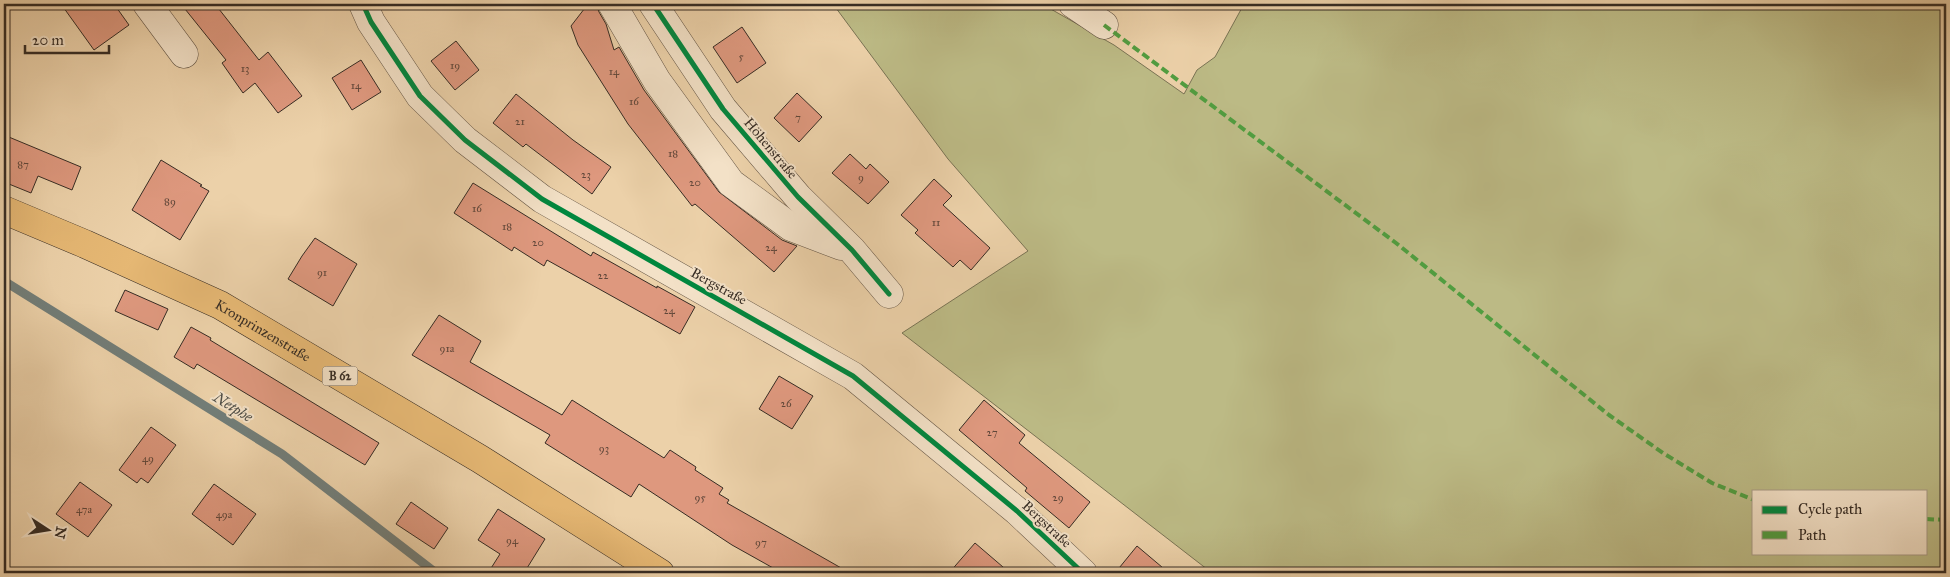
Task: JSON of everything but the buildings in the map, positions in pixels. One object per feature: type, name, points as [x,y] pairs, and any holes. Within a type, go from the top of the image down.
[{"type":"main road","name":"Kronprinzenstraße","points":[[4,210],[220,305],[480,459],[660,573]]},
{"type":"street","points":[[147,4],[184,54]]},
{"type":"street","name":"Bergstraße","points":[[363,4],[371,22],[420,96],[465,140],[542,199],[853,376],[1017,511],[1083,573]]},
{"type":"street","name":"Höhenstraße","points":[[612,4],[657,81],[731,183],[791,227],[852,250]]},
{"type":"street","name":"Höhenstraße","points":[[653,4],[723,109],[798,197],[852,250],[889,294]]},
{"type":"street","points":[[1074,4],[1104,25]]},
{"type":"shaded area","points":[[833,4],[1042,4],[1114,45],[1184,94],[1197,70],[1215,57],[1244,4],[1946,4],[1946,573],[1212,573],[902,333],[1028,251],[948,159]]},
{"type":"waterway","name":"Netphe","points":[[4,281],[282,454],[436,573]]},
{"type":"marked path","points":[[1104,25],[1396,243],[1609,415],[1663,453],[1712,483],[1752,499]]},
{"type":"marked path","points":[[1928,519],[1946,520]]},
{"type":"cycle path","points":[[363,4],[371,22],[420,96],[465,140],[542,199],[853,376],[1017,511],[1083,573]]},
{"type":"cycle path","points":[[653,4],[723,109],[798,197],[852,250],[889,294]]}]
